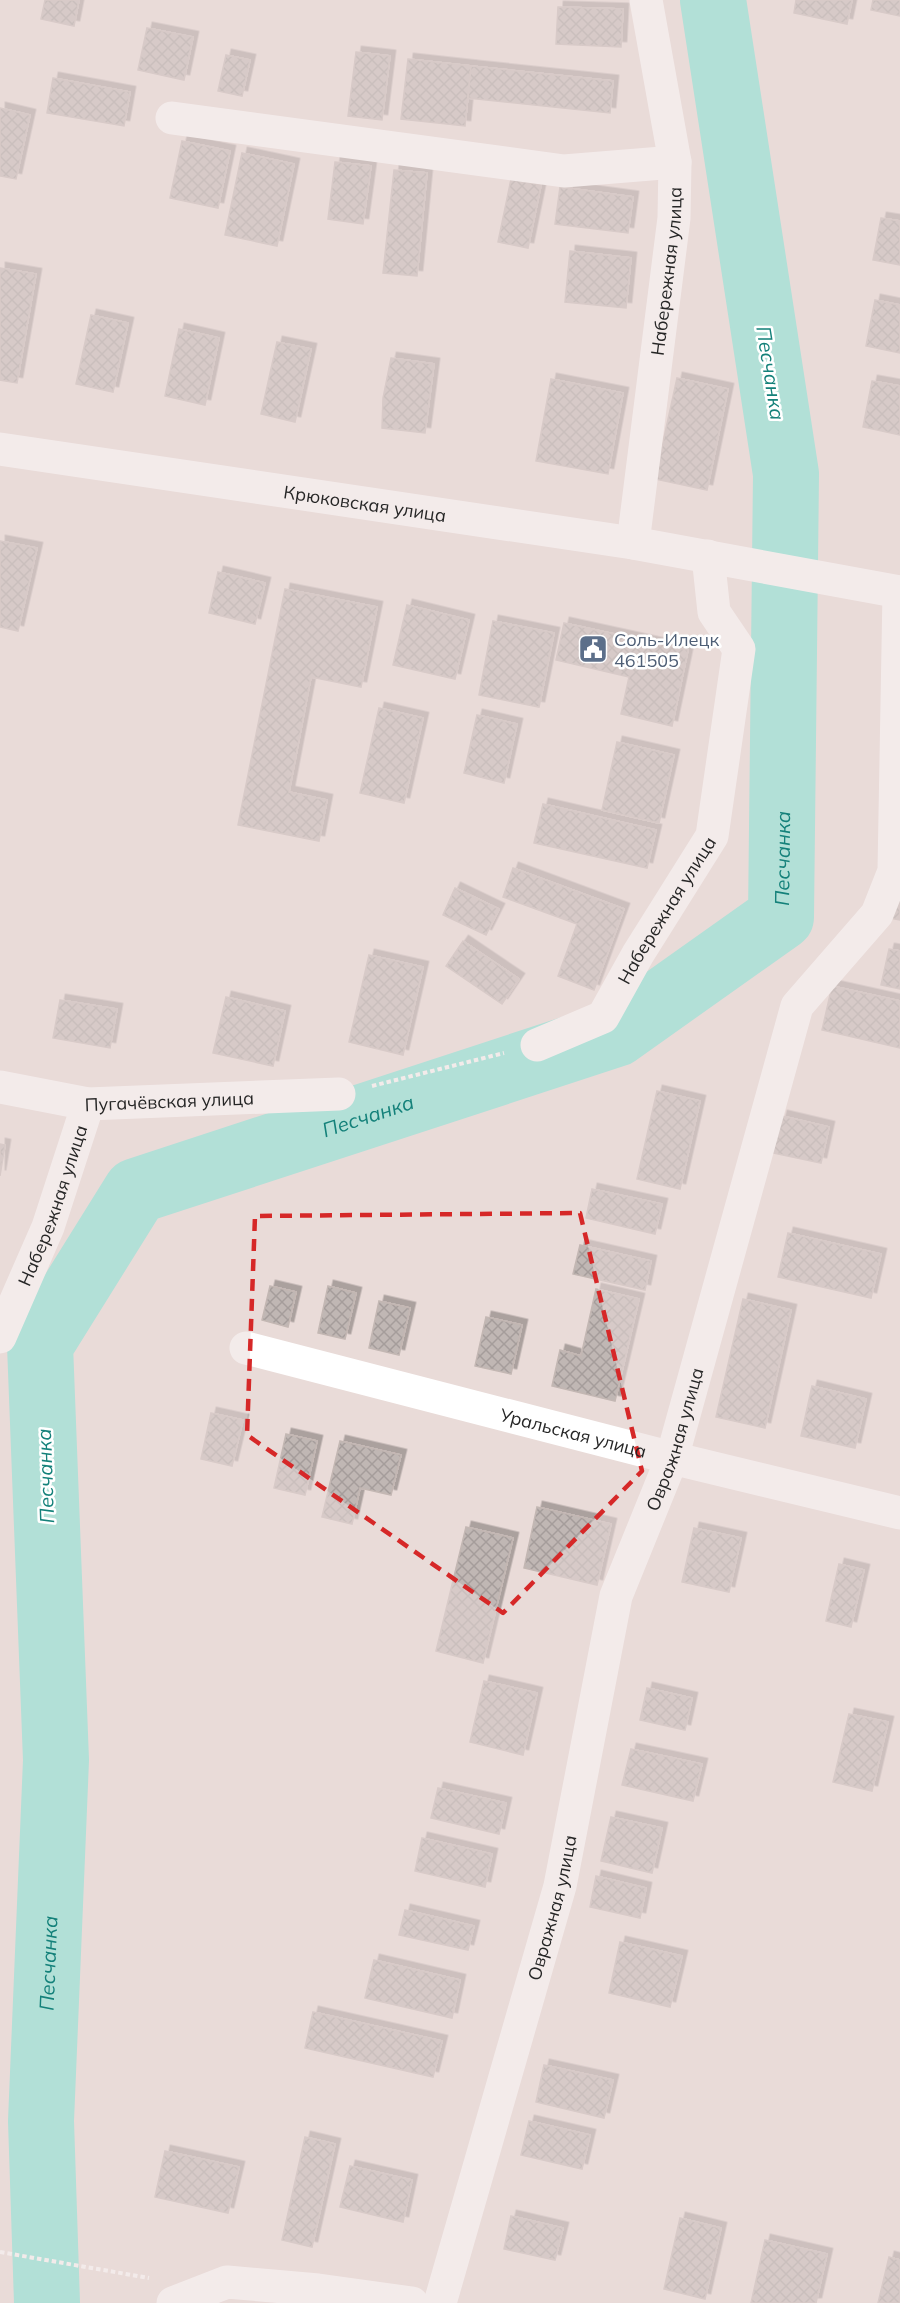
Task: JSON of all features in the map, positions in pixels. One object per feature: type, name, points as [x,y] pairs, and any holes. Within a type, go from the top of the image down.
[{"type":"street","name":"Набережная улица","points":[[633,543],[674,218],[675,162],[646,0]]},
{"type":"street","points":[[172,118],[564,171],[675,162]]},
{"type":"street","name":"Крюковская улица","points":[[0,450],[633,543],[900,592]]},
{"type":"street","name":"Набережная улица","points":[[537,1045],[603,1017],[638,954],[712,836],[739,649],[714,612],[719,558]]},
{"type":"street","name":"Овражная улица","points":[[440,2303],[560,1886],[616,1596],[672,1458],[797,1006],[877,914],[894,871],[900,592]]},
{"type":"street","name":"Пугачёвская улица","points":[[0,1087],[88,1104],[339,1094]]},
{"type":"street","name":"Набережная улица","points":[[0,1337],[48,1227],[88,1104]]},
{"type":"street","name":"Уральская улица","points":[[246,1348],[672,1458],[900,1513]]},
{"type":"street","points":[[172,2303],[227,2282],[318,2290],[412,2303]]},
{"type":"path","points":[[339,1094],[537,1045]]},
{"type":"path","points":[[0,2252],[144,2277]]},
{"type":"highlighted area","points":[[580,1213],[642,1471],[503,1613],[247,1435],[255,1216]]},
{"type":"building","points":[[45,0],[79,0],[74,26],[41,19]]},
{"type":"building","points":[[796,0],[852,0],[847,24],[794,13]]},
{"type":"building","points":[[873,0],[900,0],[900,16],[871,10]]},
{"type":"building","points":[[558,7],[623,9],[621,47],[556,44]]},
{"type":"building","points":[[147,28],[193,37],[184,80],[138,70]]},
{"type":"building","points":[[356,52],[390,56],[382,120],[348,116]]},
{"type":"building","points":[[226,55],[250,60],[242,96],[218,91]]},
{"type":"building","points":[[408,59],[471,66],[465,126],[401,119]]},
{"type":"building","points":[[471,66],[613,81],[610,113],[468,98]]},
{"type":"building","points":[[53,78],[130,92],[124,126],[47,113]]},
{"type":"building","points":[[0,108],[30,115],[16,179],[0,176]]},
{"type":"building","points":[[182,141],[230,151],[218,208],[170,198]]},
{"type":"building","points":[[242,153],[294,164],[277,246],[225,235]]},
{"type":"building","points":[[335,162],[371,166],[363,224],[328,219]]},
{"type":"building","points":[[394,170],[427,173],[417,276],[383,273]]},
{"type":"building","points":[[511,179],[541,185],[528,248],[498,242]]},
{"type":"building","points":[[560,187],[633,197],[628,233],[555,224]]},
{"type":"building","points":[[881,218],[900,221],[900,265],[873,260]]},
{"type":"building","points":[[570,251],[631,258],[626,308],[565,302]]},
{"type":"building","points":[[0,268],[36,274],[17,383],[0,380]]},
{"type":"building","points":[[875,300],[900,305],[900,353],[866,346]]},
{"type":"building","points":[[91,315],[128,323],[113,392],[76,384]]},
{"type":"building","points":[[179,329],[219,338],[205,405],[165,396]]},
{"type":"building","points":[[277,342],[311,349],[295,422],[261,414]]},
{"type":"building","points":[[391,358],[434,364],[425,433],[382,428],[383,398]]},
{"type":"building","points":[[677,378],[728,389],[707,490],[655,479]]},
{"type":"building","points":[[551,379],[623,393],[608,474],[536,461]]},
{"type":"building","points":[[872,381],[900,386],[900,435],[863,427]]},
{"type":"building","points":[[0,541],[37,548],[18,631],[0,627]]},
{"type":"building","points":[[218,572],[265,583],[255,624],[209,613]]},
{"type":"building","points":[[285,589],[377,607],[361,687],[311,677],[289,792],[327,800],[319,841],[238,825]]},
{"type":"building","points":[[407,605],[469,620],[455,679],[393,665]]},
{"type":"building","points":[[493,621],[554,633],[539,707],[479,695]]},
{"type":"building","points":[[564,623],[688,650],[672,726],[621,714],[629,677],[556,660]]},
{"type":"building","points":[[379,708],[423,718],[404,803],[360,793]]},
{"type":"building","points":[[477,715],[517,724],[504,783],[464,773]]},
{"type":"building","points":[[617,742],[674,755],[659,823],[602,810]]},
{"type":"building","points":[[543,804],[656,830],[647,868],[534,843]]},
{"type":"building","points":[[513,868],[624,909],[594,990],[558,976],[577,924],[503,897]]},
{"type":"building","points":[[900,871],[900,920],[889,918]]},
{"type":"building","points":[[455,888],[499,909],[486,935],[443,915]]},
{"type":"building","points":[[463,941],[519,979],[502,1004],[446,966]]},
{"type":"building","points":[[889,949],[900,951],[900,989],[881,985]]},
{"type":"building","points":[[369,955],[423,967],[403,1055],[349,1042]]},
{"type":"building","points":[[832,986],[900,1001],[900,1048],[822,1030]]},
{"type":"building","points":[[226,997],[285,1011],[273,1066],[213,1053]]},
{"type":"building","points":[[60,1000],[117,1009],[110,1048],[53,1038]]},
{"type":"building","points":[[657,1091],[700,1101],[680,1189],[637,1179]]},
{"type":"building","points":[[782,1116],[829,1127],[821,1163],[773,1153]]},
{"type":"building","points":[[0,1144],[5,1145],[0,1176]]},
{"type":"building","points":[[592,1189],[662,1204],[655,1234],[586,1218]]},
{"type":"building","points":[[788,1233],[881,1254],[871,1298],[778,1277]]},
{"type":"building","points":[[580,1245],[651,1261],[645,1290],[573,1274]]},
{"type":"building","points":[[270,1286],[296,1292],[288,1327],[262,1320]]},
{"type":"building","points":[[328,1286],[356,1293],[345,1339],[318,1333]]},
{"type":"building","points":[[596,1289],[639,1299],[615,1401],[552,1386],[560,1350],[581,1356]]},
{"type":"building","points":[[743,1299],[791,1310],[765,1428],[716,1417]]},
{"type":"building","points":[[379,1301],[410,1308],[399,1355],[369,1348]]},
{"type":"building","points":[[486,1317],[522,1325],[511,1374],[475,1366]]},
{"type":"building","points":[[812,1386],[866,1399],[855,1448],[801,1436]]},
{"type":"building","points":[[211,1413],[243,1420],[232,1466],[201,1459]]},
{"type":"building","points":[[286,1434],[317,1441],[305,1495],[274,1488]]},
{"type":"building","points":[[340,1441],[401,1455],[391,1495],[360,1488],[352,1524],[322,1517]]},
{"type":"building","points":[[537,1507],[611,1524],[597,1585],[524,1568]]},
{"type":"building","points":[[466,1527],[513,1538],[483,1663],[436,1651]]},
{"type":"building","points":[[694,1528],[741,1538],[729,1592],[682,1582]]},
{"type":"building","points":[[839,1564],[864,1570],[851,1627],[826,1621]]},
{"type":"building","points":[[484,1681],[537,1693],[523,1755],[470,1742]]},
{"type":"building","points":[[647,1688],[692,1698],[685,1730],[640,1720]]},
{"type":"building","points":[[849,1714],[888,1722],[872,1791],[833,1782]]},
{"type":"building","points":[[631,1749],[702,1764],[693,1801],[622,1785]]},
{"type":"building","points":[[438,1788],[506,1803],[499,1834],[431,1818]]},
{"type":"building","points":[[611,1817],[662,1828],[652,1873],[601,1861]]},
{"type":"building","points":[[422,1838],[492,1854],[485,1887],[415,1871]]},
{"type":"building","points":[[596,1876],[646,1888],[640,1918],[590,1907]]},
{"type":"building","points":[[405,1910],[474,1926],[468,1950],[399,1935]]},
{"type":"building","points":[[620,1942],[682,1956],[670,2007],[609,1993]]},
{"type":"building","points":[[374,1960],[460,1980],[452,2018],[365,1998]]},
{"type":"building","points":[[313,2012],[442,2041],[433,2077],[305,2048]]},
{"type":"building","points":[[544,2065],[613,2080],[604,2118],[536,2102]]},
{"type":"building","points":[[529,2121],[590,2135],[582,2169],[521,2155]]},
{"type":"building","points":[[305,2137],[335,2144],[312,2247],[282,2240]]},
{"type":"building","points":[[165,2151],[239,2167],[228,2213],[155,2197]]},
{"type":"building","points":[[350,2166],[412,2180],[403,2222],[340,2207]]},
{"type":"building","points":[[511,2216],[563,2228],[555,2260],[504,2249]]},
{"type":"building","points":[[680,2218],[721,2228],[705,2299],[664,2289]]},
{"type":"building","points":[[765,2240],[827,2254],[816,2303],[751,2303]]},
{"type":"building","points":[[889,2257],[900,2260],[900,2303],[878,2303]]},
{"type":"waterway","name":"Песчанка","points":[[47,2303],[41,2121],[56,1760],[40,1345],[136,1191],[616,1034],[781,917],[786,474],[713,0]]},
{"type":"place","name":"Соль-Илецк 461505","points":[[593,649]]}]
